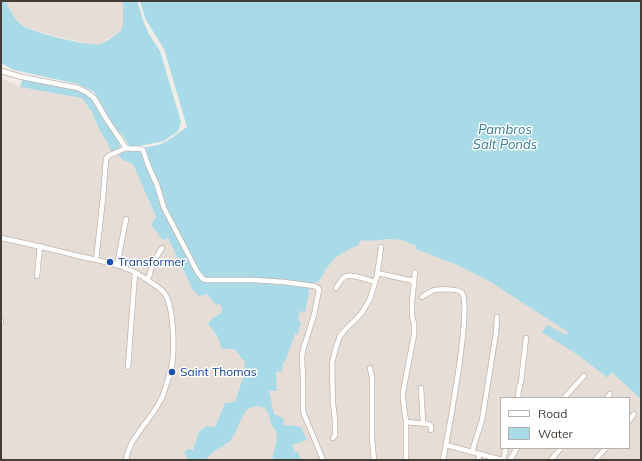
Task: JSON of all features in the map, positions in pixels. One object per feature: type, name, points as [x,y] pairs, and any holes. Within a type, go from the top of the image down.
[{"type":"street","points":[[1,71],[22,77],[78,88],[86,92],[98,103],[107,120],[126,148]]},
{"type":"street","points":[[96,260],[106,159],[108,156],[126,148],[139,148],[143,150],[157,185],[164,208],[198,273],[203,279],[253,280],[314,286],[318,288],[319,290],[314,315],[302,357],[304,379],[303,410],[323,460]]},
{"type":"street","points":[[117,265],[126,219]]},
{"type":"street","points":[[1,238],[117,265],[130,270],[147,280],[164,293],[168,301],[173,331],[171,368],[162,396],[131,444],[126,454],[126,460]]},
{"type":"street","points":[[37,276],[40,246]]},
{"type":"street","points":[[333,438],[335,435],[335,420],[332,363],[336,346],[340,336],[361,314],[370,299],[377,274],[381,247]]},
{"type":"street","points":[[147,280],[153,264],[162,248]]},
{"type":"street","points":[[406,460],[406,422],[403,392],[414,335],[412,302],[415,272]]},
{"type":"street","points":[[128,367],[135,273]]},
{"type":"street","points":[[377,274],[414,281]]},
{"type":"street","points":[[336,288],[345,276],[354,276],[375,282]]},
{"type":"street","points":[[422,297],[435,290],[458,290],[462,292],[464,298],[464,322],[460,359],[443,460]]},
{"type":"street","points":[[472,452],[482,420],[496,333],[497,317]]},
{"type":"street","points":[[518,397],[526,338]]},
{"type":"street","points":[[370,368],[372,377],[372,439],[374,460]]},
{"type":"street","points":[[565,397],[584,376]]},
{"type":"street","points":[[421,388],[423,423]]},
{"type":"street","points":[[630,419],[634,414]]},
{"type":"street","points":[[406,422],[429,424],[431,426],[431,430]]},
{"type":"street","points":[[446,445],[502,460],[506,449]]},
{"type":"street","points":[[510,460],[516,449]]},
{"type":"street","points":[[551,460],[560,449]]},
{"type":"street","points":[[596,460],[605,449]]},
{"type":"street","points":[[478,460],[480,454]]},
{"type":"shaded area","points":[[5,1],[123,1],[123,24],[121,31],[100,44],[89,44],[39,32],[25,27],[16,19]]},
{"type":"shaded area","points":[[1,78],[20,87],[82,98],[92,112],[112,153],[104,159],[105,161],[118,155],[123,160],[133,163],[156,218],[168,238],[193,290],[207,293],[216,305],[220,304],[222,309],[221,313],[210,320],[208,324],[217,335],[222,349],[234,349],[245,362],[243,377],[235,402],[225,403],[215,427],[199,432],[193,450],[186,460],[1,460]]},
{"type":"shaded area","points":[[368,239],[369,241],[397,239],[416,246],[489,281],[569,332],[566,335],[578,355],[607,377],[610,372],[641,399],[641,460],[301,460],[298,452],[295,453],[284,426],[274,415],[269,391],[277,391],[276,372],[283,363],[291,344],[300,311],[305,311],[310,287],[321,279],[325,270],[334,259],[343,252],[359,245],[360,241]]},
{"type":"shaded area","points":[[259,405],[265,407],[271,424],[276,432],[277,438],[272,460],[206,460],[229,442],[242,415],[253,406]]},
{"type":"water","points":[[1,1],[5,1],[16,19],[22,25],[31,30],[63,39],[100,44],[121,31],[123,24],[123,1],[137,1],[149,34],[160,51],[181,122],[178,131],[164,141],[134,147],[129,146],[123,136],[113,126],[94,92],[78,84],[14,70],[1,63]]},
{"type":"water","name":"Pambros Salt Ponds","points":[[140,1],[641,1],[641,399],[611,372],[608,378],[578,355],[542,332],[547,325],[566,335],[568,332],[489,281],[455,264],[416,249],[416,246],[401,240],[391,239],[360,241],[359,245],[338,256],[327,268],[321,279],[315,283],[314,287],[310,287],[305,312],[300,311],[298,320],[301,322],[298,334],[295,334],[285,362],[283,363],[282,371],[276,372],[277,391],[269,391],[274,414],[283,418],[284,426],[290,425],[301,427],[307,440],[292,445],[295,453],[298,452],[301,460],[272,460],[277,438],[276,432],[271,424],[269,415],[265,408],[257,406],[246,411],[229,442],[214,452],[206,460],[186,460],[187,458],[184,452],[188,449],[193,450],[199,432],[207,426],[215,427],[225,403],[235,402],[243,377],[245,362],[234,349],[222,349],[217,335],[208,324],[210,320],[221,313],[222,309],[220,304],[216,305],[207,294],[199,296],[193,290],[168,238],[163,240],[151,225],[156,217],[133,164],[123,160],[118,155],[123,152],[163,143],[187,127],[164,49],[146,20]]},
{"type":"water","points":[[22,80],[74,88],[90,96],[105,123],[116,136],[120,144],[119,150],[112,153],[92,112],[82,98],[20,87]]},
{"type":"place","name":"Transformer","points":[[110,262]]},
{"type":"place","name":"Saint Thomas","points":[[172,372]]}]
